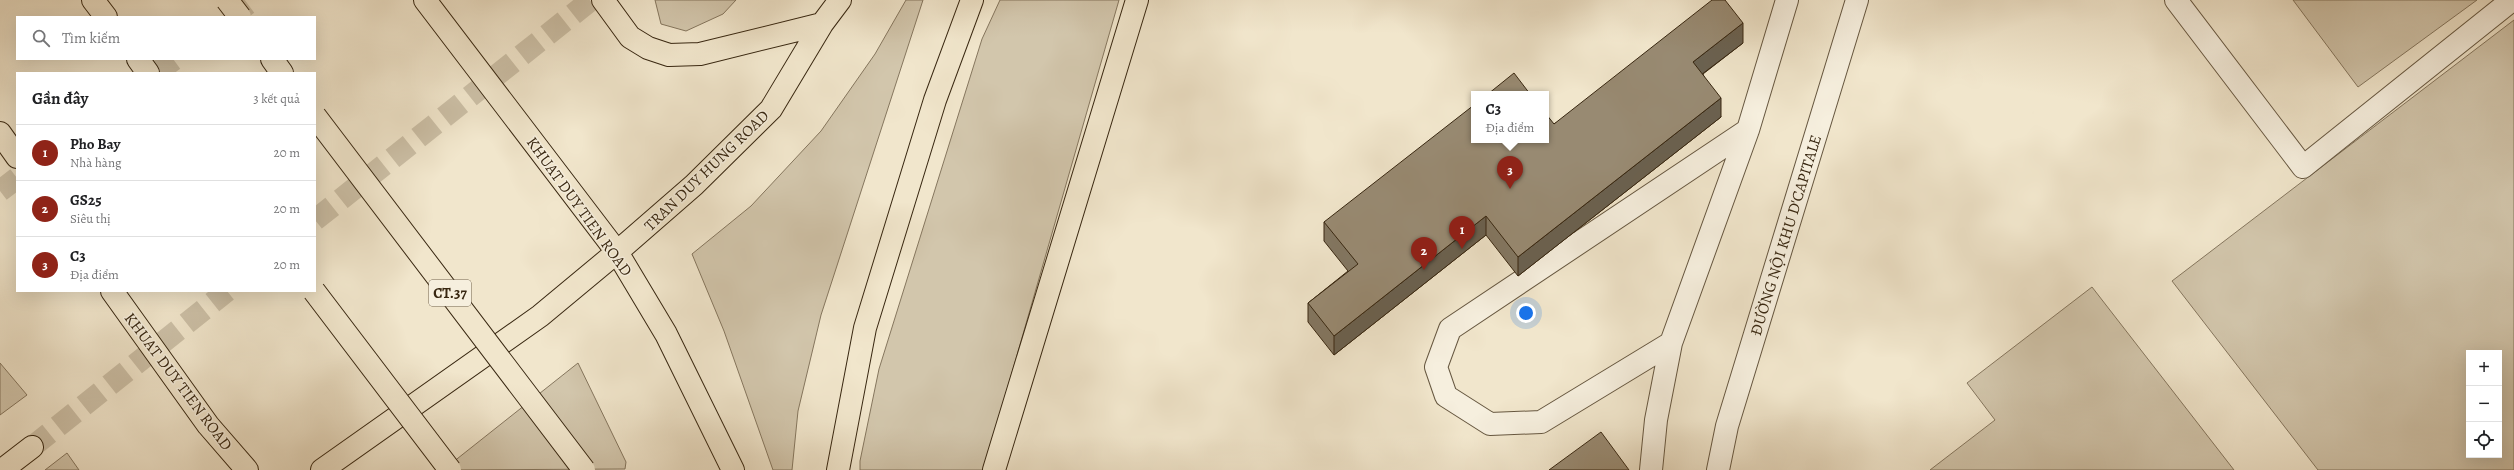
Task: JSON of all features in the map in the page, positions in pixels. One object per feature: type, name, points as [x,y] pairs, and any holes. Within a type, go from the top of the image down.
[{"type":"main road","points":[[93,0],[105,16]]},
{"type":"main road","points":[[227,0],[239,16]]},
{"type":"main road","name":"KHUAT DUY TIEN ROAD","points":[[425,0],[617,252],[666,334],[733,470]]},
{"type":"main road","points":[[603,0],[630,37],[648,48],[669,55],[700,54],[822,24]]},
{"type":"main road","name":"TRAN DUY HUNG ROAD","points":[[322,470],[540,316],[694,185],[771,109],[822,24],[840,0]]},
{"type":"main road","points":[[838,470],[864,328],[935,100],[972,0]]},
{"type":"main road","points":[[994,470],[1137,0]]},
{"type":"main road","points":[[139,60],[147,72]]},
{"type":"main road","points":[[273,60],[281,72]]},
{"type":"main road","name":"CT.37","points":[[316,117],[584,470]]},
{"type":"main road","points":[[0,133],[16,155]]},
{"type":"main road","name":"KHUAT DUY TIEN ROAD","points":[[113,292],[208,425],[247,470]]},
{"type":"main road","points":[[315,292],[450,470]]},
{"type":"main road","points":[[2,470],[32,447]]},
{"type":"street","points":[[1651,470],[1656,420],[1671,343],[1748,130],[1787,0]]},
{"type":"street","name":"ĐƯỜNG NỘI KHU D'CAPITALE","points":[[1718,470],[1727,426],[1857,0]]},
{"type":"street","points":[[2176,0],[2303,167],[2512,0]]},
{"type":"street","points":[[1671,343],[1541,422],[1490,424],[1446,396],[1436,367],[1450,330],[1748,130]]},
{"type":"shaded area","points":[[655,0],[736,0],[723,14],[686,31],[661,24]]},
{"type":"shaded area","points":[[906,0],[923,0],[821,315],[798,411],[792,470],[773,470],[724,331],[692,254],[751,206],[821,131],[875,54]]},
{"type":"shaded area","points":[[1000,0],[1119,0],[984,470],[860,470],[860,461],[879,369],[982,39]]},
{"type":"shaded area","points":[[2293,0],[2477,0],[2358,87]]},
{"type":"shaded area","points":[[2514,20],[2514,470],[2318,470],[2172,281]]},
{"type":"shaded area","points":[[2092,287],[2234,470],[1930,470],[1995,420],[1967,383]]},
{"type":"shaded area","points":[[0,363],[27,395],[0,415]]},
{"type":"shaded area","points":[[578,363],[626,462],[625,469],[443,470]]},
{"type":"shaded area","points":[[67,453],[79,470],[45,470]]},
{"type":"building","points":[[1712,0],[1725,0],[1743,23],[1693,62],[1721,98],[1518,257],[1486,216],[1334,336],[1308,303],[1358,264],[1324,222],[1471,107],[1471,143],[1549,143],[1549,118],[1554,124]]},
{"type":"building","points":[[1514,73],[1528,91],[1492,91]]},
{"type":"building","points":[[1601,432],[1629,470],[1549,470]]},
{"type":"tunnel","points":[[231,16],[253,0]]},
{"type":"tunnel","points":[[316,219],[591,0]]},
{"type":"tunnel","points":[[157,72],[174,60]]},
{"type":"tunnel","points":[[0,191],[16,179]]},
{"type":"tunnel","points":[[32,447],[226,292]]},
{"type":"place","name":"C3","points":[[1510,189]]},
{"type":"place","name":"Pho Bay","points":[[1462,249]]},
{"type":"place","name":"GS25","points":[[1424,270]]}]
